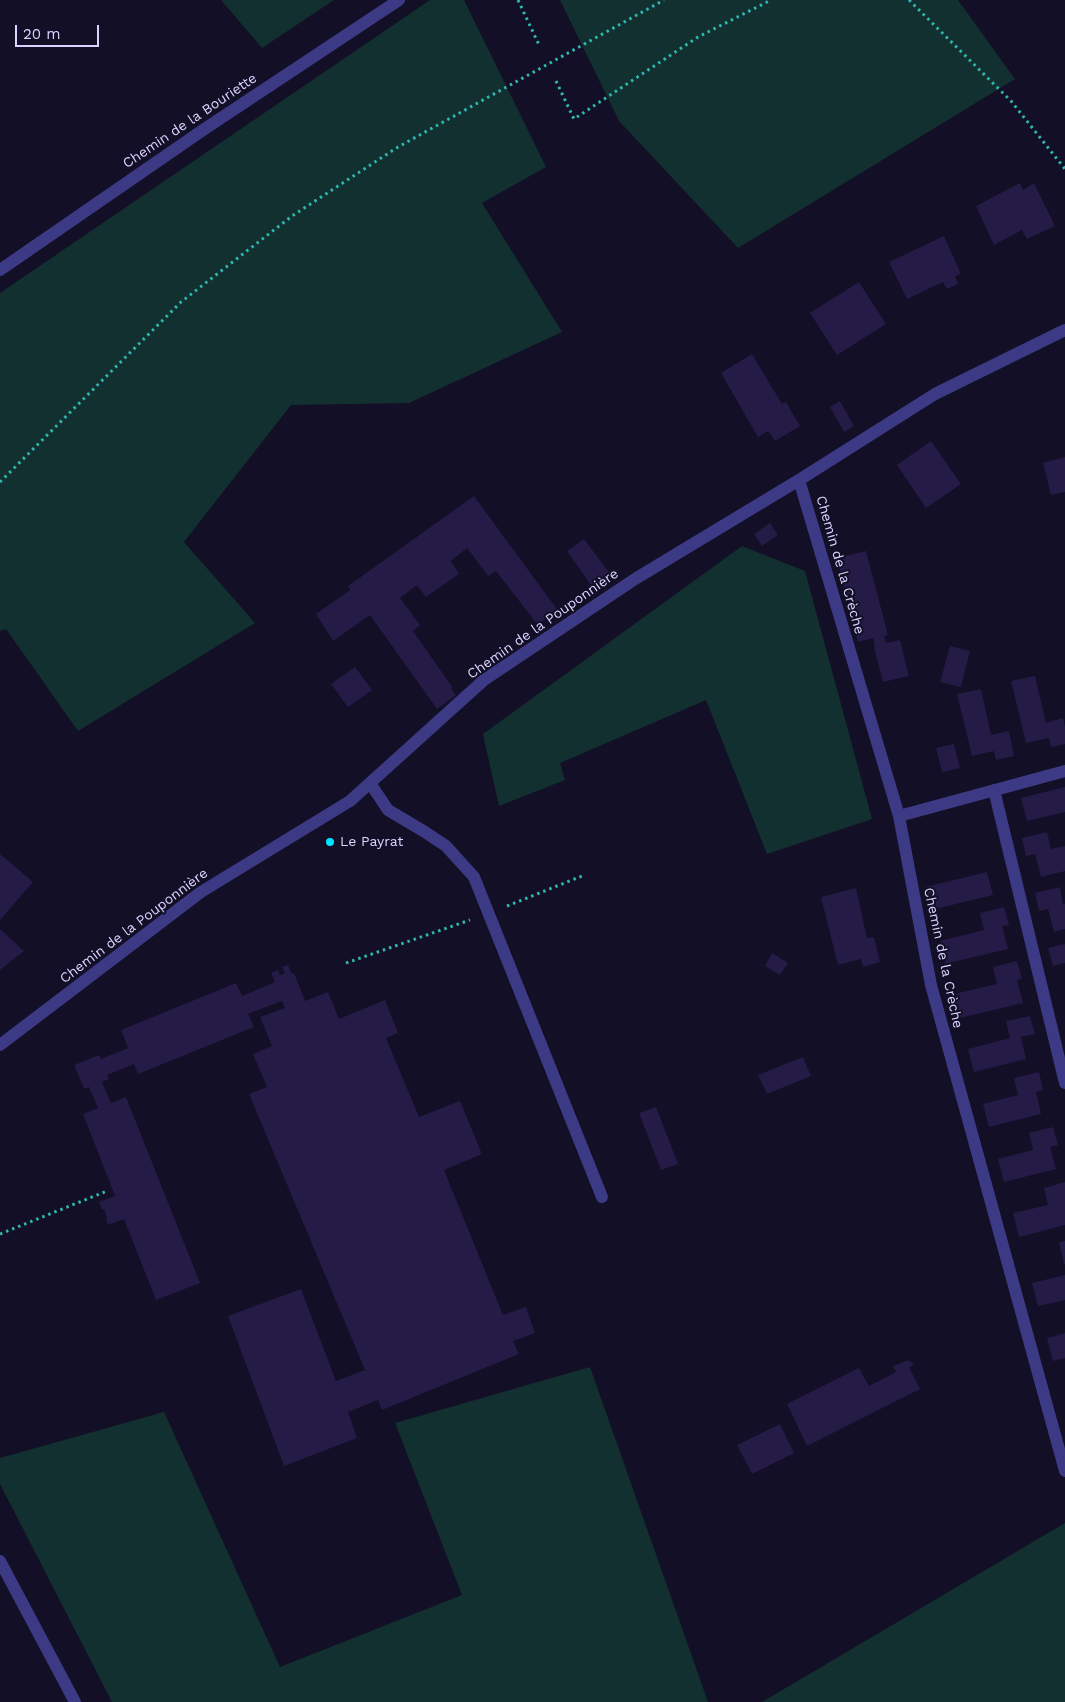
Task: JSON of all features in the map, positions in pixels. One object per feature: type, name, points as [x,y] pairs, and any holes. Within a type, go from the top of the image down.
[{"type":"street","name":"Chemin de la Bouriette","points":[[0,270],[203,130],[399,0]]},
{"type":"street","name":"Chemin de la Pouponnière","points":[[0,1045],[201,892],[350,801],[484,680],[635,579],[799,480],[935,394],[1065,330]]},
{"type":"street","name":"Chemin de la Crèche","points":[[799,480],[899,816],[931,985],[1065,1471]]},
{"type":"street","points":[[899,816],[1065,771]]},
{"type":"street","points":[[370,783],[388,810],[446,846],[474,877],[602,1197]]},
{"type":"street","points":[[994,790],[1065,1083]]},
{"type":"street","points":[[0,1561],[75,1702]]},
{"type":"path","points":[[518,0],[540,47]]},
{"type":"path","points":[[0,482],[181,302],[292,216],[398,147],[664,0]]},
{"type":"path","points":[[556,81],[574,119],[698,37],[771,0]]},
{"type":"path","points":[[908,0],[1011,101],[1065,169]]},
{"type":"path","points":[[346,963],[489,913],[582,876]]},
{"type":"path","points":[[0,1234],[107,1192]]},
{"type":"green space","points":[[221,0],[334,0],[262,48]]},
{"type":"green space","points":[[430,0],[464,0],[546,167],[482,203],[562,332],[409,403],[291,405],[184,542],[255,623],[78,731],[6,629],[0,631],[0,293]]},
{"type":"green space","points":[[560,0],[958,0],[1015,79],[738,248],[619,121]]},
{"type":"green space","points":[[742,546],[805,571],[872,819],[767,854],[706,700],[560,763],[565,780],[499,806],[483,734]]},
{"type":"green space","points":[[590,1367],[708,1702],[112,1702],[0,1484],[0,1458],[164,1412],[280,1667],[462,1595],[395,1423]]},
{"type":"green space","points":[[1065,1523],[1065,1702],[762,1702]]},
{"type":"building","points":[[1020,183],[1023,190],[1034,183],[1055,226],[1027,239],[1022,230],[994,245],[976,206]]},
{"type":"building","points":[[944,236],[961,274],[955,276],[958,284],[947,289],[943,282],[907,299],[889,262]]},
{"type":"building","points":[[859,282],[886,324],[837,355],[810,313]]},
{"type":"building","points":[[752,354],[782,404],[786,402],[800,426],[775,441],[768,431],[758,437],[721,373]]},
{"type":"building","points":[[840,401],[854,426],[844,432],[830,407]]},
{"type":"building","points":[[931,441],[961,484],[926,508],[897,465]]},
{"type":"building","points":[[1065,457],[1065,492],[1051,495],[1043,463]]},
{"type":"building","points":[[474,496],[559,612],[537,624],[496,571],[488,576],[467,548],[451,561],[459,574],[426,597],[417,585],[400,598],[420,625],[413,631],[456,695],[437,709],[370,615],[333,641],[316,614],[350,590],[348,586]]},
{"type":"building","points":[[770,523],[778,535],[762,546],[754,534]]},
{"type":"building","points":[[584,539],[614,579],[595,591],[567,551]]},
{"type":"building","points":[[866,551],[888,635],[884,636],[886,643],[900,640],[909,676],[883,682],[873,638],[858,642],[837,558]]},
{"type":"building","points":[[950,646],[970,651],[961,687],[940,682]]},
{"type":"building","points":[[355,667],[372,690],[348,707],[331,684]]},
{"type":"building","points":[[1035,676],[1046,723],[1063,718],[1065,744],[1051,747],[1049,738],[1026,743],[1011,681]]},
{"type":"building","points":[[981,689],[991,735],[1009,731],[1014,756],[996,760],[994,751],[972,756],[957,694]]},
{"type":"building","points":[[954,744],[960,768],[942,772],[936,748]]},
{"type":"building","points":[[1065,787],[1065,812],[1027,821],[1021,798]]},
{"type":"building","points":[[1047,832],[1051,849],[1065,846],[1065,871],[1041,877],[1035,854],[1026,856],[1022,838]]},
{"type":"building","points":[[0,854],[33,882],[0,920]]},
{"type":"building","points":[[987,872],[993,895],[931,910],[925,887]]},
{"type":"building","points":[[1060,887],[1063,904],[1065,904],[1065,929],[1054,932],[1048,909],[1039,911],[1035,893]]},
{"type":"building","points":[[856,888],[867,938],[874,937],[880,962],[863,967],[861,959],[838,965],[821,897]]},
{"type":"building","points":[[1004,907],[1009,925],[1002,926],[1008,949],[945,964],[940,941],[984,930],[980,913]]},
{"type":"building","points":[[0,929],[24,951],[0,970]]},
{"type":"building","points":[[1065,944],[1065,963],[1053,966],[1048,948]]},
{"type":"building","points":[[772,953],[788,963],[780,975],[765,966]]},
{"type":"building","points":[[1017,961],[1022,979],[1017,980],[1023,1003],[960,1018],[954,994],[997,984],[993,967]]},
{"type":"building","points":[[288,965],[292,974],[294,973],[305,1001],[328,992],[339,1019],[385,1000],[398,1033],[386,1038],[419,1117],[460,1101],[482,1154],[444,1170],[503,1315],[526,1307],[535,1333],[513,1341],[519,1354],[382,1410],[378,1400],[348,1412],[357,1438],[284,1466],[228,1316],[301,1289],[336,1381],[365,1370],[249,1094],[267,1087],[253,1054],[272,1046],[260,1017],[285,1008],[282,1001],[248,1014],[254,1027],[138,1074],[134,1064],[107,1075],[109,1079],[102,1082],[111,1103],[126,1097],[200,1283],[156,1300],[124,1219],[108,1225],[104,1209],[102,1210],[99,1202],[115,1196],[83,1114],[98,1108],[89,1087],[84,1089],[74,1065],[99,1055],[101,1059],[128,1048],[121,1030],[236,983],[242,996],[275,982],[271,973],[278,970],[280,975],[285,973],[282,967]]},
{"type":"building","points":[[1030,1016],[1035,1034],[1021,1037],[1026,1059],[974,1072],[968,1049],[1010,1038],[1006,1021]]},
{"type":"building","points":[[803,1057],[811,1076],[767,1094],[758,1075]]},
{"type":"building","points":[[1039,1072],[1043,1090],[1036,1092],[1041,1114],[989,1127],[983,1104],[1018,1095],[1014,1078]]},
{"type":"building","points":[[656,1107],[678,1164],[661,1170],[639,1113]]},
{"type":"building","points":[[1053,1127],[1058,1145],[1050,1147],[1056,1169],[1004,1182],[998,1159],[1033,1150],[1029,1133]]},
{"type":"building","points":[[1065,1182],[1065,1225],[1019,1237],[1013,1213],[1048,1205],[1044,1188]]},
{"type":"building","points":[[1065,1241],[1065,1264],[1064,1264],[1059,1242]]},
{"type":"building","points":[[1065,1275],[1065,1300],[1038,1306],[1032,1283]]},
{"type":"building","points":[[1065,1333],[1065,1358],[1053,1361],[1047,1338]]},
{"type":"building","points":[[910,1361],[914,1365],[909,1367],[920,1389],[807,1446],[787,1404],[859,1368],[869,1386],[896,1372],[893,1366]]},
{"type":"building","points":[[780,1424],[794,1453],[752,1474],[737,1445]]},
{"type":"place","name":"Le Payrat","points":[[330,842]]}]
